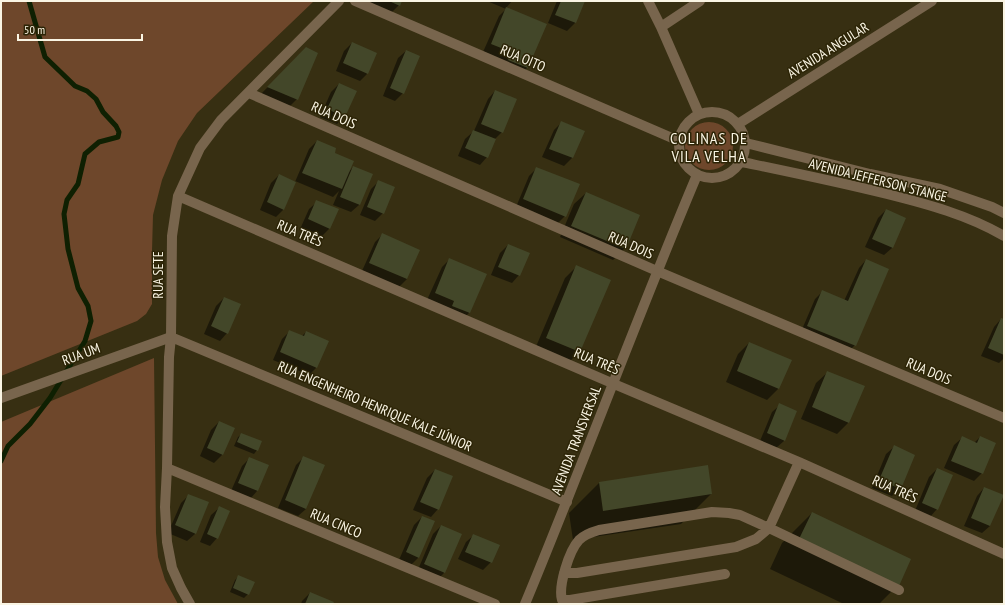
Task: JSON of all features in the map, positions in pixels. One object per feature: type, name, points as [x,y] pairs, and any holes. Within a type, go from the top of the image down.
[{"type":"street","name":"RUA SETE","points":[[190,604],[172,568],[167,542],[165,507],[167,468],[168,357],[171,337],[172,236],[178,196],[200,148],[221,120],[339,1]]},
{"type":"street","name":"RUA OITO","points":[[355,1],[679,141]]},
{"type":"street","points":[[648,1],[699,114]]},
{"type":"street","points":[[661,27],[700,1]]},
{"type":"street","name":"AVENIDA ANGULAR","points":[[738,124],[932,1]]},
{"type":"street","name":"RUA DOIS","points":[[249,93],[657,271],[1004,418]]},
{"type":"street","points":[[710,112],[720,113],[730,117],[738,124],[744,133],[746,143],[742,162],[731,173],[717,179],[697,175],[682,161],[679,151],[679,141],[686,125],[699,114],[710,112]]},
{"type":"street","name":"AVENIDA JEFFERSON STANGE","points":[[746,143],[870,174],[940,189],[992,208],[1004,214]]},
{"type":"street","name":"AVENIDA JEFFERSON STANGE","points":[[742,162],[925,204],[988,227],[1004,236]]},
{"type":"street","name":"AVENIDA TRANSVERSAL","points":[[525,604],[568,502],[657,271],[697,175]]},
{"type":"street","name":"RUA TRÊS","points":[[178,196],[799,462],[1004,554]]},
{"type":"street","name":"RUA UM","points":[[1,398],[171,337]]},
{"type":"street","name":"RUA ENGENHEIRO HENRIQUE KALE JÚNIOR","points":[[171,337],[568,502]]},
{"type":"street","points":[[564,573],[577,573],[736,547],[756,539],[769,528],[799,462]]},
{"type":"street","name":"RUA CINCO","points":[[167,468],[495,604]]},
{"type":"street","points":[[725,574],[570,600],[562,600],[560,594],[567,563],[578,541],[591,533],[599,530],[712,512],[740,515],[898,590]]},
{"type":"shaded area","points":[[1,1],[314,1],[197,113],[178,141],[162,180],[153,215],[152,304],[146,314],[137,321],[1,376]]},
{"type":"shaded area","points":[[704,122],[714,122],[723,126],[729,132],[732,137],[732,155],[723,166],[714,170],[704,170],[695,166],[689,160],[685,151],[685,141],[689,132],[695,126]]},
{"type":"shaded area","points":[[154,358],[156,533],[158,557],[165,580],[178,604],[1,604],[1,422]]},
{"type":"building","points":[[389,1],[402,1],[400,6]]},
{"type":"building","points":[[561,1],[585,1],[576,23],[555,15]]},
{"type":"building","points":[[506,7],[547,24],[528,68],[508,60],[511,52],[491,44]]},
{"type":"building","points":[[352,42],[377,53],[368,74],[343,63]]},
{"type":"building","points":[[306,47],[318,53],[298,100],[267,87]]},
{"type":"building","points":[[406,50],[420,56],[404,94],[390,88]]},
{"type":"building","points":[[339,83],[357,91],[345,117],[327,109]]},
{"type":"building","points":[[495,90],[517,99],[503,133],[481,124]]},
{"type":"building","points":[[561,121],[585,131],[573,158],[549,149]]},
{"type":"building","points":[[473,130],[496,139],[488,158],[465,148]]},
{"type":"building","points":[[317,140],[336,148],[335,153],[354,161],[342,189],[302,173]]},
{"type":"building","points":[[353,166],[373,174],[360,205],[340,197]]},
{"type":"building","points":[[536,167],[580,184],[566,217],[523,199]]},
{"type":"building","points":[[279,174],[296,182],[284,210],[267,202]]},
{"type":"building","points":[[378,180],[395,187],[384,214],[367,207]]},
{"type":"building","points":[[586,192],[640,215],[626,249],[571,226]]},
{"type":"building","points":[[316,200],[339,209],[330,229],[308,219]]},
{"type":"building","points":[[886,209],[906,218],[893,248],[872,239]]},
{"type":"building","points":[[382,233],[420,250],[407,279],[369,263]]},
{"type":"building","points":[[508,244],[530,253],[520,276],[498,267]]},
{"type":"building","points":[[449,258],[487,274],[470,313],[452,306],[454,301],[435,293]]},
{"type":"building","points":[[866,259],[889,269],[856,346],[807,326],[822,290],[848,301]]},
{"type":"building","points":[[576,265],[611,280],[580,352],[546,338]]},
{"type":"building","points":[[224,297],[241,304],[228,334],[211,326]]},
{"type":"building","points":[[1001,318],[1004,319],[1004,355],[988,348]]},
{"type":"building","points":[[289,330],[304,336],[306,331],[329,341],[317,368],[280,352]]},
{"type":"building","points":[[749,342],[792,360],[779,389],[737,371]]},
{"type":"building","points":[[827,371],[865,386],[849,423],[812,407]]},
{"type":"building","points":[[779,403],[797,411],[785,441],[767,433]]},
{"type":"building","points":[[219,421],[235,428],[223,455],[207,448]]},
{"type":"building","points":[[241,433],[262,441],[258,451],[237,442]]},
{"type":"building","points":[[962,436],[977,443],[980,436],[996,443],[983,474],[951,461]]},
{"type":"building","points":[[894,445],[915,455],[901,489],[879,480]]},
{"type":"building","points":[[303,456],[325,465],[306,509],[285,500]]},
{"type":"building","points":[[249,457],[269,465],[258,491],[238,483]]},
{"type":"building","points":[[708,465],[712,494],[603,511],[599,482]]},
{"type":"building","points":[[937,468],[953,475],[938,510],[922,503]]},
{"type":"building","points":[[435,469],[453,476],[439,510],[420,502]]},
{"type":"building","points":[[984,487],[1004,495],[990,526],[971,518]]},
{"type":"building","points":[[188,494],[209,502],[196,534],[175,525]]},
{"type":"building","points":[[219,506],[230,511],[218,539],[207,534]]},
{"type":"building","points":[[812,512],[911,559],[899,586],[799,539]]},
{"type":"building","points":[[422,516],[435,521],[419,558],[406,552]]},
{"type":"building","points":[[441,525],[462,534],[445,573],[424,564]]},
{"type":"building","points":[[473,534],[500,545],[492,563],[465,552]]},
{"type":"building","points":[[238,575],[255,582],[249,595],[233,588]]},
{"type":"building","points":[[310,592],[334,602],[333,604],[305,604]]},
{"type":"waterway","points":[[1,461],[8,446],[30,424],[50,398],[85,341],[91,321],[88,306],[78,288],[68,249],[64,214],[67,200],[78,184],[85,154],[99,142],[118,137],[119,132],[116,126],[103,112],[96,99],[87,91],[75,86],[45,57],[29,1]]},
{"type":"district","name":"COLINAS DE VILA VELHA","points":[[709,147]]}]
